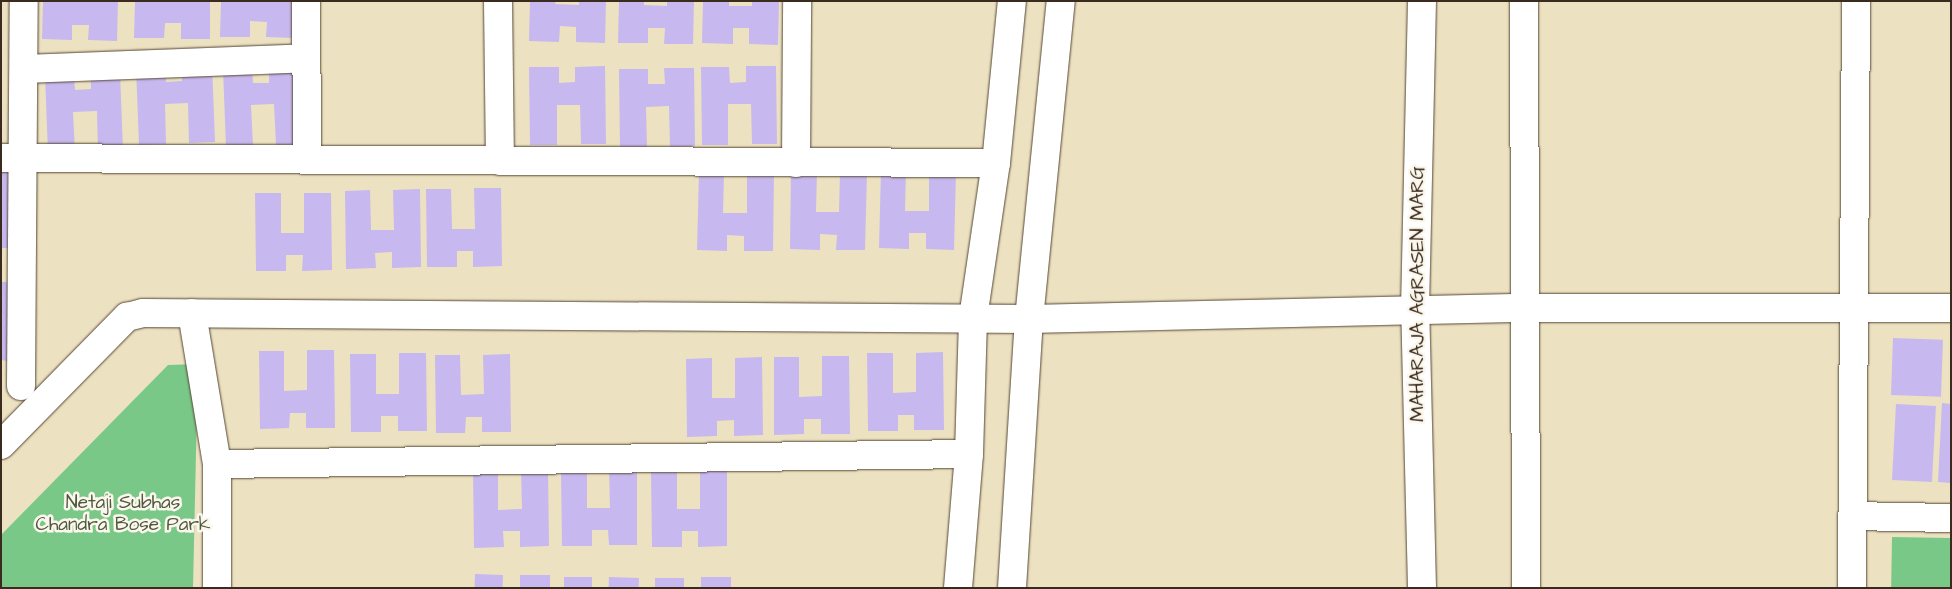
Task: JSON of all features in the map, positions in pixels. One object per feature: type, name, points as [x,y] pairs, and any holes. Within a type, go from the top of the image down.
[{"type":"street","points":[[24,1],[25,69],[12,158],[11,386],[58,387]]},
{"type":"street","points":[[306,1],[307,160]]},
{"type":"street","points":[[498,1],[500,161]]},
{"type":"street","points":[[796,163],[797,1]]},
{"type":"street","points":[[958,588],[969,454],[973,318],[996,163],[1012,1]]},
{"type":"street","points":[[1012,588],[1029,318],[1060,1]]},
{"type":"street","name":"MAHARAJA AGRASEN MARG","points":[[1422,1],[1415,309],[1422,588]]},
{"type":"street","points":[[1524,1],[1526,588]]},
{"type":"street","points":[[1852,588],[1856,1]]},
{"type":"street","points":[[25,69],[306,58]]},
{"type":"street","points":[[12,158],[996,163]]},
{"type":"street","points":[[1,444],[127,317],[143,313],[1029,318],[1415,309],[1951,308]]},
{"type":"street","points":[[192,313],[217,464],[217,588]]},
{"type":"street","points":[[217,464],[969,454]]},
{"type":"street","points":[[1853,516],[1951,518]]},
{"type":"green space","name":"Netaji Subhas Chandra Bose Park","points":[[198,364],[193,588],[1,588],[1,535],[168,365]]},
{"type":"green space","points":[[1892,537],[1951,538],[1950,588],[1891,588]]},
{"type":"building","points":[[43,1],[118,1],[117,41],[88,40],[89,25],[72,25],[72,40],[42,39]]},
{"type":"building","points":[[135,1],[210,1],[210,39],[181,39],[181,23],[165,23],[164,38],[134,38]]},
{"type":"building","points":[[221,1],[296,1],[295,38],[266,37],[267,22],[250,21],[250,37],[220,37]]},
{"type":"building","points":[[530,1],[556,1],[555,4],[579,5],[579,1],[606,1],[605,43],[576,42],[576,27],[560,26],[559,42],[529,41]]},
{"type":"building","points":[[619,1],[644,1],[644,5],[667,6],[667,1],[694,1],[693,44],[664,44],[665,28],[648,28],[648,43],[618,43]]},
{"type":"building","points":[[703,1],[729,1],[729,6],[752,6],[752,1],[779,1],[778,45],[749,44],[749,28],[733,28],[733,44],[702,43]]},
{"type":"building","points":[[212,64],[215,142],[189,143],[188,103],[165,104],[166,144],[139,145],[136,67],[166,66],[166,82],[182,81],[182,65]]},
{"type":"building","points":[[299,66],[301,144],[276,145],[274,104],[251,105],[253,146],[226,147],[223,69],[252,68],[253,83],[269,83],[269,67]]},
{"type":"building","points":[[605,66],[606,144],[581,144],[580,105],[557,105],[557,145],[530,145],[529,67],[559,67],[559,83],[575,82],[575,67]]},
{"type":"building","points":[[746,66],[776,66],[777,144],[752,144],[751,104],[728,104],[728,145],[702,145],[701,67],[729,67],[730,83],[746,82]]},
{"type":"building","points":[[664,68],[694,68],[695,146],[670,147],[669,106],[646,107],[647,147],[620,147],[619,69],[648,69],[648,84],[665,84]]},
{"type":"building","points":[[120,72],[123,150],[98,151],[97,111],[73,112],[75,152],[48,153],[45,75],[74,74],[75,90],[91,89],[91,73]]},
{"type":"building","points":[[1,170],[14,170],[14,248],[1,248]]},
{"type":"building","points":[[881,170],[906,171],[905,211],[929,211],[929,171],[956,172],[954,250],[926,249],[926,233],[909,233],[909,249],[879,248]]},
{"type":"building","points":[[791,171],[817,172],[816,212],[839,212],[840,172],[867,172],[865,250],[836,250],[837,235],[820,234],[820,250],[790,249]]},
{"type":"building","points":[[699,172],[724,173],[723,213],[747,213],[747,173],[774,173],[773,251],[744,251],[744,236],[727,235],[727,251],[697,250]]},
{"type":"building","points":[[474,188],[501,188],[502,266],[473,267],[473,251],[457,251],[457,267],[427,267],[426,189],[451,189],[452,229],[475,229]]},
{"type":"building","points":[[420,189],[421,267],[392,268],[392,252],[375,253],[376,268],[346,269],[345,191],[370,190],[371,230],[394,230],[393,190]]},
{"type":"building","points":[[255,193],[281,193],[281,233],[304,233],[304,193],[331,193],[332,270],[302,271],[303,255],[286,255],[286,271],[256,271]]},
{"type":"building","points":[[1,282],[10,282],[8,361],[1,360]]},
{"type":"building","points":[[1893,338],[1943,340],[1941,397],[1891,395]]},
{"type":"building","points":[[307,350],[334,350],[335,428],[306,428],[306,413],[290,413],[289,428],[260,429],[259,351],[284,351],[284,391],[307,390]]},
{"type":"building","points":[[943,352],[944,430],[914,430],[914,415],[898,415],[898,431],[868,431],[867,353],[893,353],[893,393],[916,392],[916,353]]},
{"type":"building","points":[[399,353],[426,353],[427,431],[398,431],[398,416],[381,416],[381,432],[351,432],[350,354],[376,354],[376,394],[399,394]]},
{"type":"building","points":[[510,354],[511,432],[482,432],[482,417],[466,417],[465,433],[436,433],[435,355],[460,355],[461,395],[484,394],[483,355]]},
{"type":"building","points":[[822,356],[849,356],[850,434],[821,434],[821,419],[804,419],[804,434],[774,435],[774,357],[799,357],[799,397],[822,396]]},
{"type":"building","points":[[762,357],[763,435],[734,436],[734,420],[717,421],[717,436],[687,437],[686,359],[712,358],[712,398],[735,398],[735,358]]},
{"type":"building","points":[[1942,403],[1951,404],[1951,483],[1938,482]]},
{"type":"building","points":[[1896,404],[1936,406],[1932,482],[1892,480]]},
{"type":"building","points":[[637,467],[637,545],[609,545],[608,530],[592,530],[592,546],[562,546],[561,468],[587,468],[587,508],[610,508],[609,468]]},
{"type":"building","points":[[548,468],[549,546],[520,547],[520,531],[503,531],[504,547],[474,548],[473,470],[498,469],[498,510],[522,509],[521,469]]},
{"type":"building","points":[[700,468],[727,469],[727,546],[698,547],[698,531],[682,531],[682,547],[652,547],[651,469],[677,469],[677,509],[700,509]]},
{"type":"building","points":[[475,574],[503,575],[503,588],[475,588]]},
{"type":"building","points":[[520,575],[550,575],[550,588],[520,588]]},
{"type":"building","points":[[564,577],[592,577],[592,588],[564,588]]},
{"type":"building","points":[[609,577],[639,578],[639,588],[609,588]]},
{"type":"building","points":[[701,577],[731,577],[731,588],[701,588]]},
{"type":"building","points":[[655,578],[684,578],[684,588],[655,588]]}]
